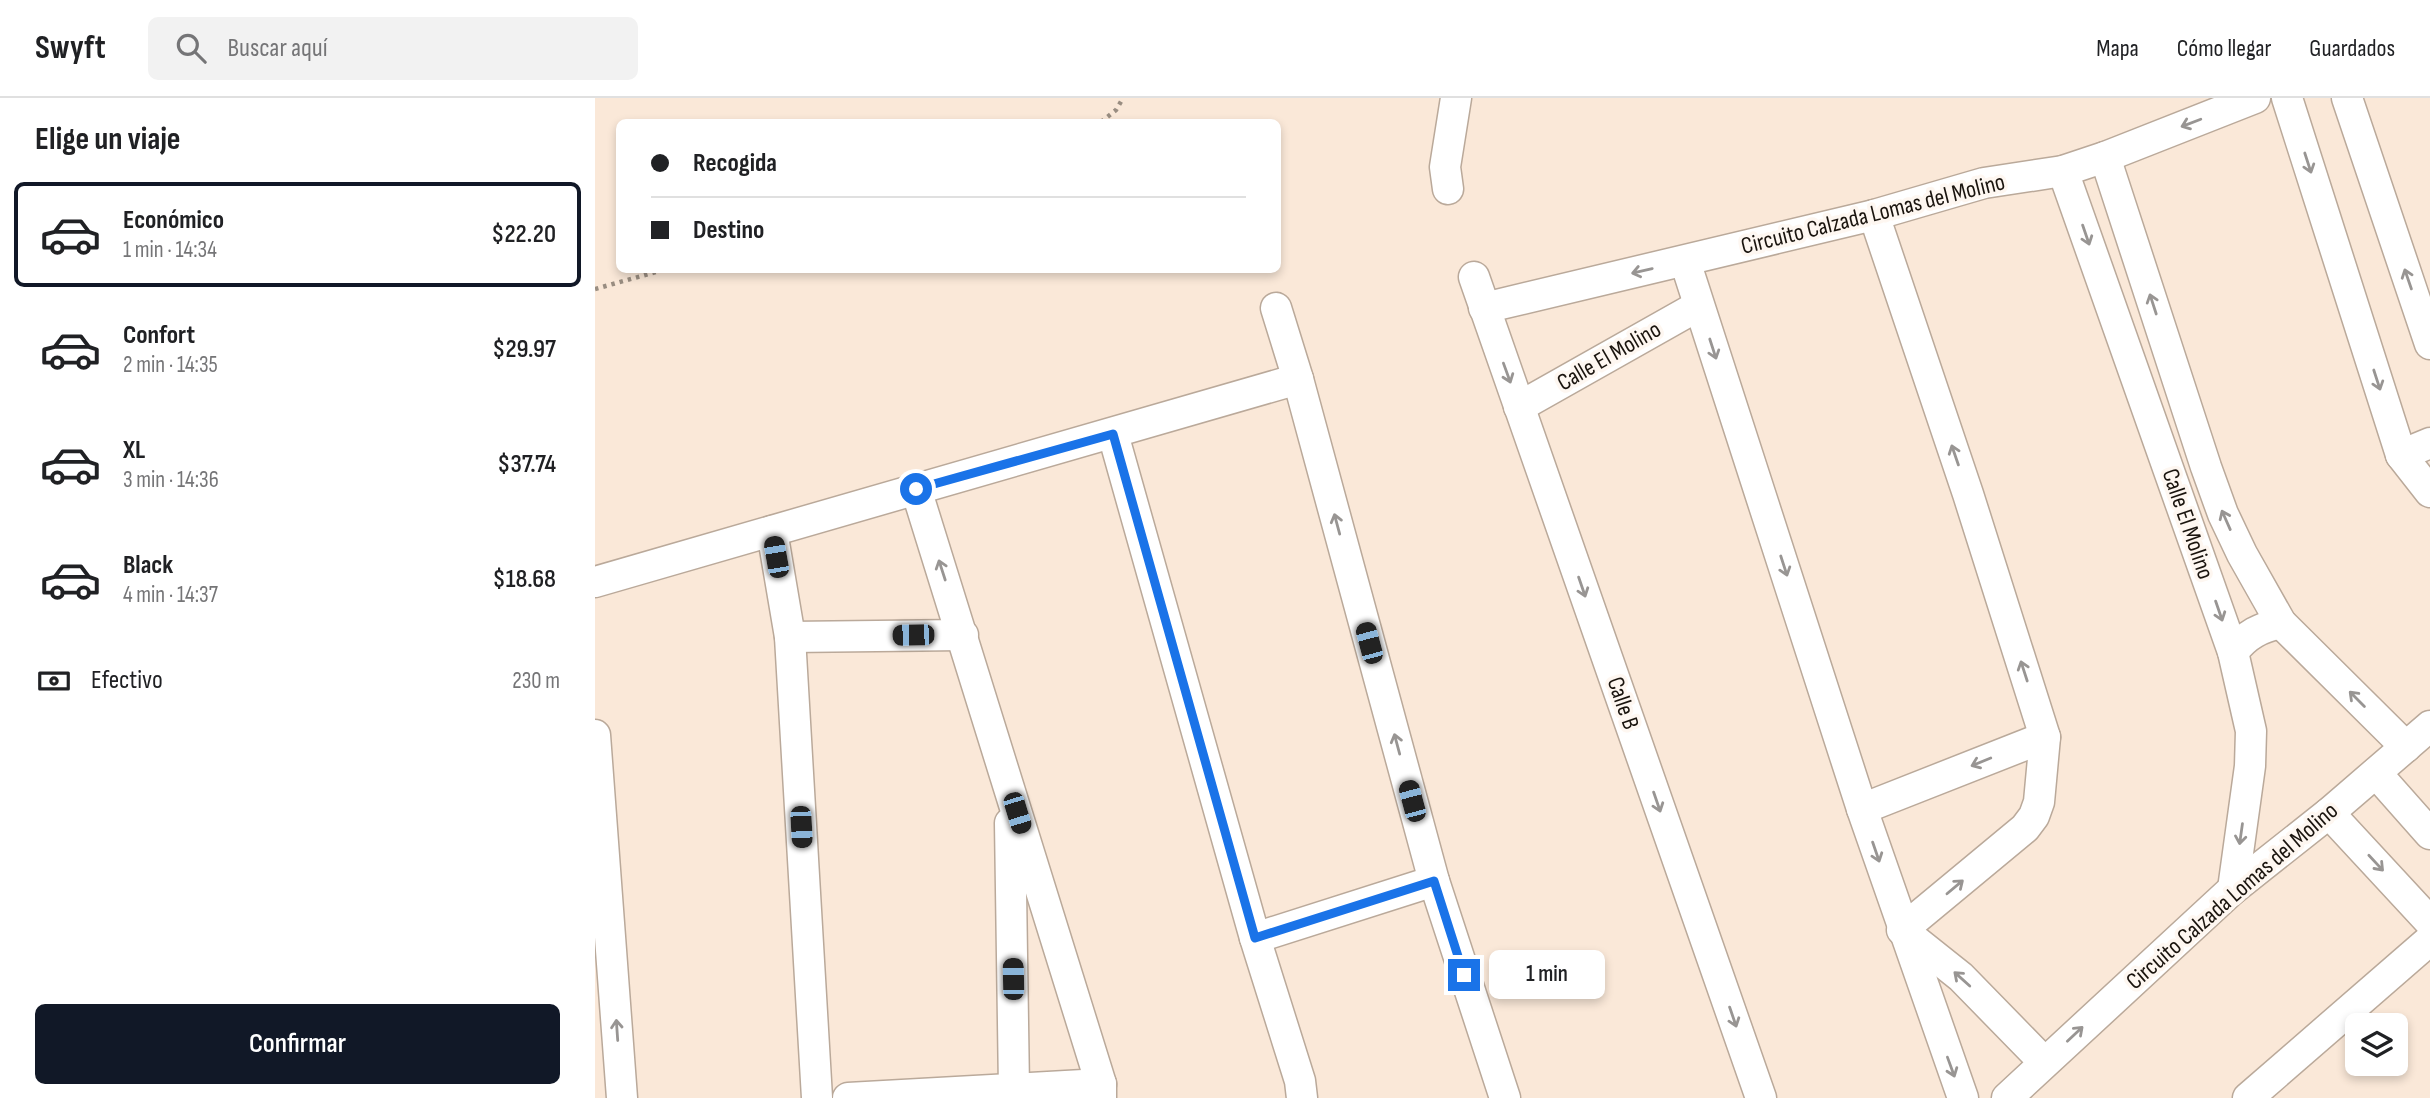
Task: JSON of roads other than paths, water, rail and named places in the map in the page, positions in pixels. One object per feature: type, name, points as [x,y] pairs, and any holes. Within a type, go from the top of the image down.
[{"type":"street","points":[[1448,190],[1445,167],[1456,98]]},
{"type":"street","name":"Circuito Calzada Lomas del Molino","points":[[1484,308],[1874,215],[1984,183],[2063,171],[2255,98]]},
{"type":"street","points":[[2287,98],[2401,455],[2430,492]]},
{"type":"street","points":[[2347,98],[2430,344]]},
{"type":"street","name":"Calle El Molino","points":[[2105,157],[2223,514],[2242,554],[2281,623],[2406,747]]},
{"type":"street","name":"Calle El Molino","points":[[2063,171],[2233,652],[2251,731],[2250,766],[2233,889]]},
{"type":"street","points":[[1874,215],[1968,494],[2045,737],[2039,802],[2034,816],[2025,828],[1902,930]]},
{"type":"street","points":[[1685,261],[1902,930],[1963,1098]]},
{"type":"street","name":"Calle B","points":[[1473,277],[1761,1098]]},
{"type":"street","name":"Calle El Molino","points":[[1519,407],[1698,306]]},
{"type":"street","points":[[1276,308],[1298,379],[1434,881],[1505,1098]]},
{"type":"street","points":[[595,582],[1298,379]]},
{"type":"street","points":[[1113,434],[1255,938],[1300,1081],[1302,1098]]},
{"type":"street","points":[[2401,455],[2430,443]]},
{"type":"street","points":[[848,1098],[1014,1089],[1101,1091],[916,489]]},
{"type":"street","points":[[772,531],[790,636],[817,1098]]},
{"type":"street","points":[[2233,652],[2245,637],[2260,628],[2281,623]]},
{"type":"street","points":[[790,636],[963,635]]},
{"type":"street","name":"Circuito Calzada Lomas del Molino","points":[[2007,1098],[2233,889],[2329,813],[2430,726]]},
{"type":"street","points":[[595,735],[622,1098]]},
{"type":"street","points":[[1862,809],[2045,737]]},
{"type":"street","points":[[2376,773],[2430,834]]},
{"type":"street","points":[[1010,788],[1014,1089]]},
{"type":"street","points":[[2329,813],[2430,922]]},
{"type":"street","points":[[1255,938],[1434,881]]},
{"type":"street","points":[[1902,930],[1961,977],[2044,1062]]},
{"type":"street","points":[[2248,1098],[2430,940]]}]
